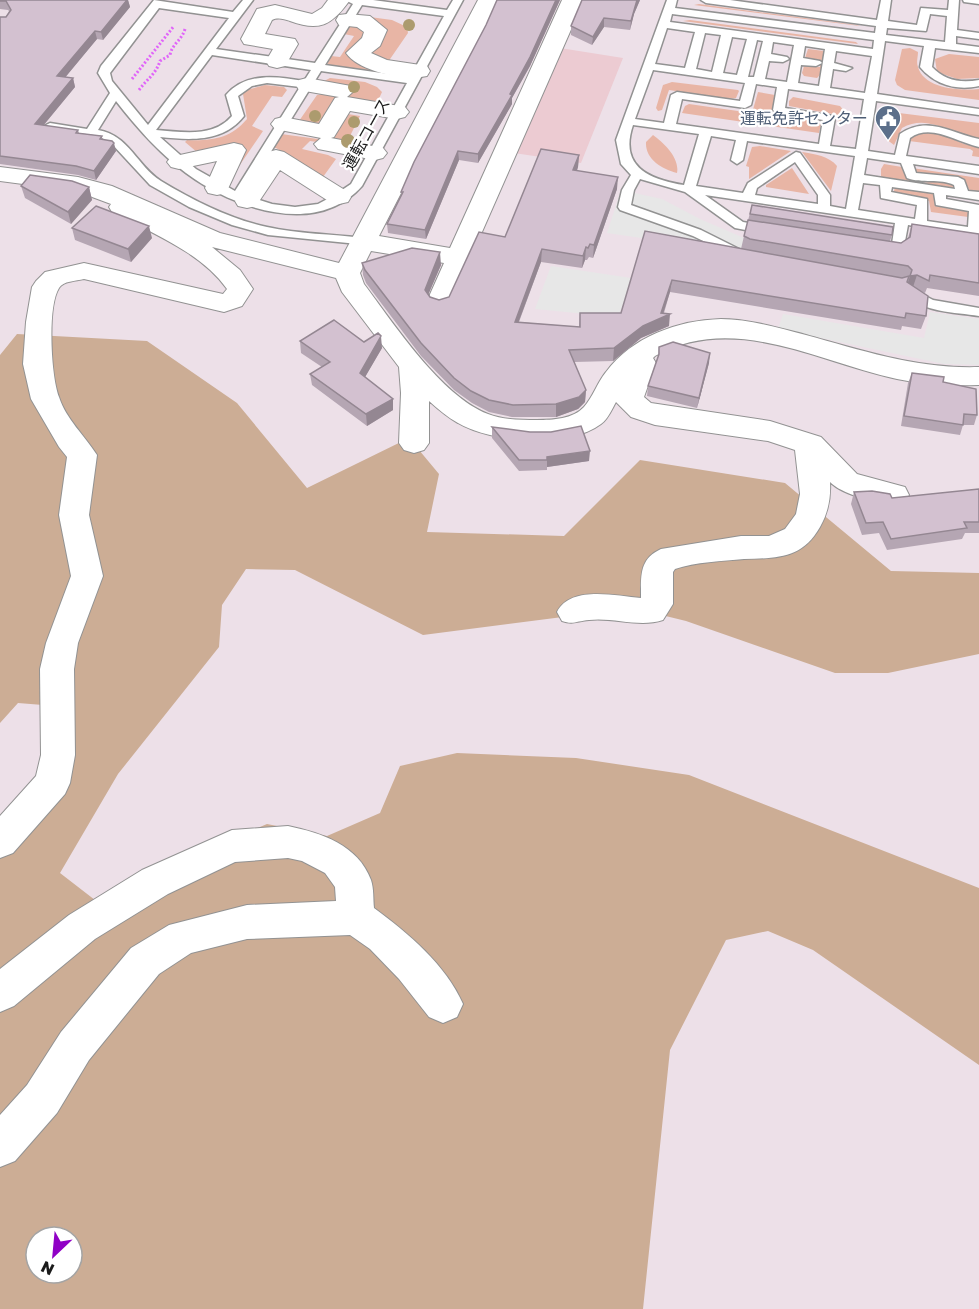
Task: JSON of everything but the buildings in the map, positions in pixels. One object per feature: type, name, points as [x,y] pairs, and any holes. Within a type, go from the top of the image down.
[{"type":"street","points":[[489,0],[347,273],[351,286],[412,363],[446,400],[469,417],[494,426],[529,430],[558,429],[594,415],[614,380],[639,354],[669,337],[689,331],[719,328],[794,340],[914,373],[950,378],[979,376]]},
{"type":"street","points":[[440,301],[573,0]]},
{"type":"street","points":[[235,18],[260,24],[355,8]]},
{"type":"street","points":[[277,61],[287,44],[252,39],[264,15],[268,12],[282,9],[310,19],[324,18],[355,8]]},
{"type":"street","points":[[355,8],[362,21],[376,30],[372,41],[357,53],[375,65],[417,76]]},
{"type":"street","points":[[313,76],[344,91]]},
{"type":"street","points":[[283,124],[326,132],[343,103],[397,112]]},
{"type":"street","points":[[326,144],[375,153]]},
{"type":"street","points":[[179,162],[234,150],[234,196]]},
{"type":"street","points":[[234,196],[276,157],[339,196]]},
{"type":"street","points":[[0,174],[78,184],[103,191],[212,239],[347,273]]},
{"type":"street","points":[[0,842],[52,783],[58,755],[57,669],[62,643],[87,576],[74,515],[82,455],[69,440],[45,399],[37,364],[39,322],[45,287],[54,278],[84,271],[224,303],[233,300],[240,289],[232,275],[184,241],[121,207],[125,200]]},
{"type":"street","points":[[364,242],[459,257]]},
{"type":"street","points":[[593,437],[603,431],[629,399],[642,363],[639,354]]},
{"type":"street","points":[[412,363],[415,393],[414,443]]},
{"type":"street","points":[[950,378],[979,394]]},
{"type":"street","points":[[629,399],[641,410],[656,415],[770,431],[811,444],[848,482],[894,495]]},
{"type":"street","points":[[573,612],[583,607],[652,611],[657,604],[657,568],[664,561],[672,557],[779,546],[801,535],[812,511],[815,494],[815,474],[809,451],[811,444]]},
{"type":"street","points":[[0,993],[82,927],[155,882],[232,846],[288,842],[308,846],[338,861],[353,882],[356,917]]},
{"type":"street","points":[[0,1146],[42,1099],[75,1046],[145,961],[182,937],[247,922],[356,917],[413,966],[443,1005]]},
{"type":"lane","points":[[148,133],[248,0]]},
{"type":"lane","name":"運転コース","points":[[158,2],[107,66],[105,77],[148,133],[179,162],[234,196],[281,210],[299,211],[333,203],[339,196],[356,186],[458,0]]},
{"type":"lane","points":[[706,0],[922,29],[925,10],[953,14]]},
{"type":"lane","points":[[852,212],[886,0]]},
{"type":"lane","points":[[950,46],[954,0]]},
{"type":"lane","points":[[968,0],[979,1]]},
{"type":"lane","points":[[158,2],[235,18]]},
{"type":"lane","points":[[940,190],[939,202],[975,208],[977,231],[690,189],[653,181],[637,174],[627,164],[622,140],[670,5],[979,50]]},
{"type":"lane","points":[[234,196],[283,124],[355,8],[451,14]]},
{"type":"lane","points":[[663,24],[877,53]]},
{"type":"lane","points":[[690,72],[701,29]]},
{"type":"lane","points":[[951,32],[979,36]]},
{"type":"lane","points":[[717,75],[727,33]]},
{"type":"lane","points":[[669,127],[677,95],[745,105],[751,80],[753,36]]},
{"type":"lane","points":[[751,80],[765,57],[769,38]]},
{"type":"lane","points":[[800,42],[797,61],[778,110],[830,118],[824,148]]},
{"type":"lane","points":[[930,44],[926,67],[930,72],[945,82],[979,83]]},
{"type":"lane","points":[[824,90],[831,46]]},
{"type":"lane","name":"運転コース","points":[[211,52],[277,61],[313,76],[417,76]]},
{"type":"lane","points":[[765,57],[783,59]]},
{"type":"lane","points":[[797,61],[816,63]]},
{"type":"lane","points":[[828,65],[846,68]]},
{"type":"lane","points":[[648,66],[979,112]]},
{"type":"lane","points":[[148,133],[206,135],[219,132],[229,126],[237,116],[232,95],[237,89],[267,80],[313,76]]},
{"type":"lane","points":[[91,132],[121,98]]},
{"type":"lane","points":[[628,121],[979,170]]},
{"type":"lane","points":[[50,126],[91,132],[116,141],[154,182],[193,204],[236,222],[268,231],[364,242]]},
{"type":"lane","points":[[963,194],[960,183],[951,178],[944,177],[927,181],[908,171],[904,159],[904,136],[919,128],[937,129],[979,143]]},
{"type":"lane","points":[[690,189],[706,132]]},
{"type":"lane","points":[[737,160],[742,137]]},
{"type":"lane","points":[[748,197],[752,186],[796,156],[824,195],[824,208]]},
{"type":"lane","points":[[637,174],[628,190],[624,207],[697,233],[744,257],[756,259]]},
{"type":"lane","points":[[857,178],[979,196]]},
{"type":"lane","points":[[886,183],[885,195],[923,202],[921,223]]},
{"type":"lane","points":[[690,189],[739,225],[784,232]]},
{"type":"lane","points":[[875,246],[898,249],[902,220]]},
{"type":"lane","points":[[912,293],[929,304],[979,312]]},
{"type":"path","points":[[121,98],[188,9]]},
{"type":"path","points":[[121,98],[156,73],[160,61],[170,55],[172,45],[182,39],[185,30],[202,11]]},
{"type":"shaded area","points":[[694,5],[857,25],[860,26]]},
{"type":"shaded area","points":[[355,15],[392,20],[407,27],[408,33],[388,62],[369,57],[374,45]]},
{"type":"shaded area","points":[[690,20],[856,42],[858,44],[683,21]]},
{"type":"shaded area","points":[[351,25],[368,28],[360,44],[385,73],[327,65],[331,56],[340,57],[354,36],[344,34],[344,31]]},
{"type":"shaded area","points":[[560,48],[623,58],[581,163],[514,153]]},
{"type":"shaded area","points":[[910,48],[918,52],[918,67],[928,80],[953,89],[979,89],[979,100],[905,90],[897,85],[895,80],[902,49]]},
{"type":"shaded area","points":[[808,49],[824,51],[820,75],[817,78],[804,76],[802,73],[804,66],[820,67],[820,61],[805,58]]},
{"type":"shaded area","points":[[949,54],[979,57],[979,78],[957,79],[937,72],[935,59]]},
{"type":"shaded area","points":[[330,78],[365,82],[382,92],[377,103],[339,98],[320,125],[299,121],[317,95],[323,94],[324,81]]},
{"type":"shaded area","points":[[672,82],[739,91],[736,98],[729,99],[669,90],[662,110],[658,111],[656,108],[663,85]]},
{"type":"shaded area","points":[[265,85],[284,87],[287,90],[282,97],[272,96],[252,126],[263,131],[233,175],[230,176],[242,145],[198,153],[185,142],[220,137],[234,131],[247,119],[243,94],[247,90]]},
{"type":"shaded area","points":[[758,92],[775,95],[771,115],[814,121],[821,124],[819,133],[682,113],[685,106],[689,104],[752,113]]},
{"type":"shaded area","points":[[793,97],[840,106],[845,112],[843,123],[838,123],[838,115],[789,106],[789,101]]},
{"type":"shaded area","points":[[336,112],[360,116],[345,146],[310,141],[302,149],[336,159],[323,177],[276,148],[271,148],[281,134],[318,139]]},
{"type":"shaded area","points":[[899,113],[979,123],[979,139],[922,123],[902,128],[894,145],[886,139],[891,117]]},
{"type":"shaded area","points":[[921,131],[941,134],[964,144],[979,146],[979,157],[972,156],[973,151],[970,149],[909,141]]},
{"type":"shaded area","points":[[653,135],[674,156],[677,173],[660,166],[651,158],[646,142]]},
{"type":"shaded area","points":[[760,146],[791,151],[749,179],[749,167],[746,166],[752,147]]},
{"type":"shaded area","points":[[802,152],[826,158],[837,166],[831,191]]},
{"type":"shaded area","points":[[884,164],[902,167],[909,179],[917,183],[881,178],[881,169]]},
{"type":"shaded area","points":[[792,168],[809,194],[766,187],[766,185]]},
{"type":"shaded area","points":[[912,168],[979,178],[979,192],[970,191],[960,179],[953,176],[916,174]]},
{"type":"shaded area","points":[[944,181],[956,185],[956,188],[918,183],[924,183]]},
{"type":"shaded area","points":[[895,188],[934,194],[935,206],[970,212],[970,215],[968,217],[931,212],[929,201],[893,193]]},
{"type":"shaded area","points":[[621,190],[662,199],[700,219],[751,241],[921,270],[703,247],[607,233]]},
{"type":"shaded area","points":[[551,266],[631,278],[631,290],[617,317],[535,309]]},
{"type":"shaded area","points":[[930,312],[979,319],[979,365],[944,364],[778,329],[783,314],[924,338]]},
{"type":"shaded area","points":[[17,334],[147,341],[237,403],[307,488],[409,438],[439,474],[427,532],[564,536],[640,460],[785,483],[891,571],[979,573],[979,654],[888,673],[835,673],[686,621],[633,608],[423,635],[295,570],[246,569],[222,605],[219,647],[118,774],[60,873],[104,907],[213,847],[267,824],[327,836],[380,813],[400,766],[457,753],[576,758],[689,775],[979,888],[979,1065],[813,950],[768,931],[726,940],[670,1050],[643,1309],[0,1309],[0,856],[57,744],[43,705],[18,703],[0,723],[0,355]]},
{"type":"place","name":"運転免許センター","points":[[888,141]]}]
